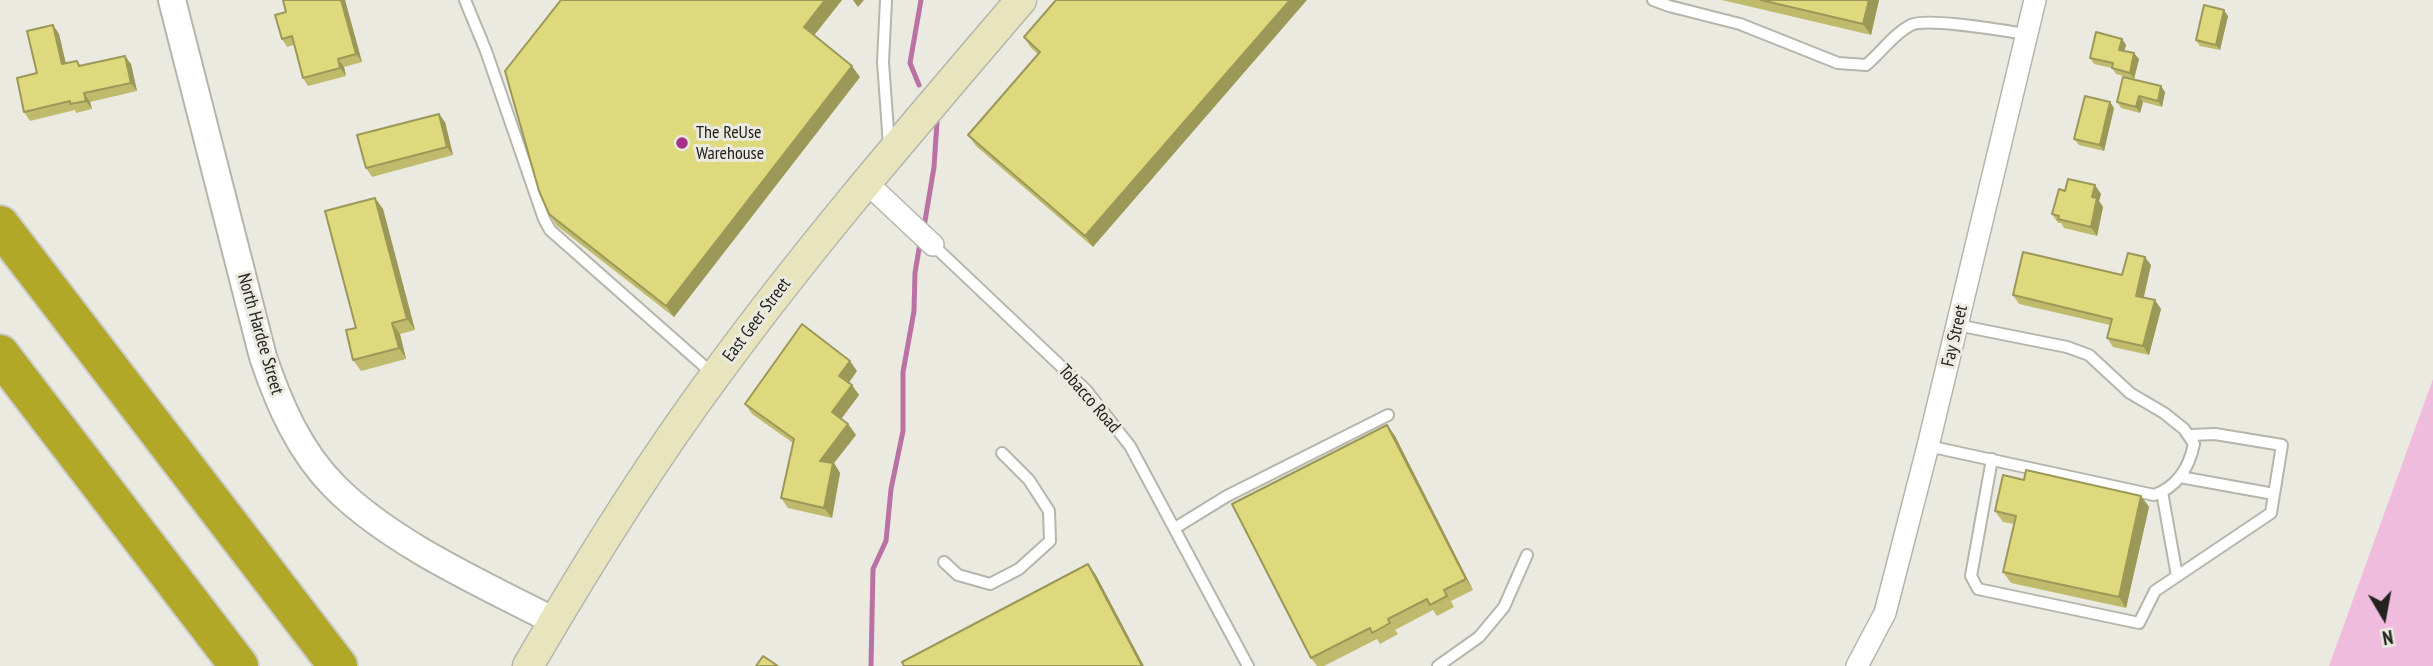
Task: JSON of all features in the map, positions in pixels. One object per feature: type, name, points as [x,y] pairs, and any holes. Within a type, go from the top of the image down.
[{"type":"highway","points":[[0,225],[338,666]]},
{"type":"highway","points":[[0,354],[239,666]]},
{"type":"main road","name":"East Geer Street","points":[[528,666],[650,468],[715,376],[866,182],[1021,0]]},
{"type":"street","name":"North Hardee Street","points":[[172,0],[263,357],[275,393],[292,428],[333,485],[372,518],[442,562],[554,621]]},
{"type":"street","name":"Fay Street","points":[[1857,666],[1885,613],[2035,0]]},
{"type":"street","name":"Tobacco Road","points":[[866,182],[933,245]]},
{"type":"lane","points":[[466,0],[550,230],[715,376]]},
{"type":"lane","points":[[886,0],[883,62],[890,155]]},
{"type":"lane","points":[[1653,0],[1740,24],[1838,63],[1866,65],[1898,33],[1914,23],[2026,34]]},
{"type":"lane","name":"Tobacco Road","points":[[933,245],[1086,390],[1130,446],[1248,666]]},
{"type":"lane","points":[[1928,446],[2154,495],[2167,491],[2180,477],[2192,450],[2190,435],[2164,414],[2130,393],[2089,355],[2067,347],[1957,325]]},
{"type":"lane","points":[[1175,528],[1227,496],[1388,415]]},
{"type":"lane","points":[[1992,459],[1971,576],[1978,589],[2138,623],[2155,591],[2272,513],[2282,445],[2215,434],[2190,435]]},
{"type":"lane","points":[[944,562],[958,575],[990,584],[1019,569],[1050,541],[1049,511],[1029,480],[1002,453]]},
{"type":"lane","points":[[2180,477],[2274,494]]},
{"type":"lane","points":[[2162,492],[2177,576]]},
{"type":"lane","points":[[1438,666],[1479,637],[1504,607],[1527,555]]},
{"type":"shaded area","points":[[2433,379],[2433,666],[2329,666]]},
{"type":"building","points":[[283,0],[341,0],[356,54],[338,59],[340,68],[303,78],[292,36],[282,39],[275,15],[286,12]]},
{"type":"building","points":[[561,0],[825,0],[804,27],[852,66],[666,306],[549,214],[539,191],[505,71]]},
{"type":"building","points":[[1056,0],[1290,0],[1085,236],[968,135],[1040,52],[1024,37]]},
{"type":"building","points":[[1761,0],[1869,0],[1863,24]]},
{"type":"building","points":[[2204,5],[2224,10],[2216,45],[2196,40]]},
{"type":"building","points":[[53,25],[62,64],[77,61],[79,66],[125,56],[131,83],[84,93],[86,101],[70,104],[70,101],[24,112],[17,78],[37,73],[27,31]]},
{"type":"building","points":[[2096,32],[2122,39],[2119,50],[2134,53],[2130,73],[2112,68],[2113,63],[2090,58]]},
{"type":"building","points":[[2123,77],[2161,86],[2158,101],[2139,96],[2136,107],[2117,102]]},
{"type":"building","points":[[2085,96],[2110,102],[2100,145],[2074,139]]},
{"type":"building","points":[[439,114],[447,147],[366,168],[357,135]]},
{"type":"building","points":[[2068,179],[2095,185],[2092,197],[2097,198],[2091,227],[2058,219],[2059,216],[2052,214],[2059,189],[2065,191]]},
{"type":"building","points":[[375,198],[407,319],[392,323],[399,348],[353,360],[346,330],[356,328],[325,211]]},
{"type":"building","points":[[2023,252],[2122,275],[2128,253],[2145,257],[2136,296],[2155,300],[2143,346],[2107,338],[2112,319],[2013,295]]},
{"type":"building","points":[[802,324],[850,361],[839,376],[852,385],[832,412],[848,424],[820,461],[833,463],[824,508],[781,498],[794,439],[745,404]]},
{"type":"building","points":[[1387,425],[1466,579],[1444,590],[1447,596],[1430,605],[1427,599],[1388,619],[1390,623],[1372,633],[1370,628],[1311,658],[1232,504]]},
{"type":"building","points":[[2026,470],[2141,496],[2119,597],[2003,572],[2016,516],[1995,511],[2003,475],[2024,480]]},
{"type":"building","points":[[1088,564],[1142,666],[904,666],[902,662]]},
{"type":"building","points":[[763,656],[778,666],[756,666]]},
{"type":"waterway","points":[[919,85],[910,63],[921,0]]},
{"type":"waterway","points":[[924,227],[934,167],[937,122]]},
{"type":"waterway","points":[[871,666],[873,569],[886,541],[891,489],[903,431],[903,372],[914,311],[915,273],[920,243]]},
{"type":"place","name":"The ReUse Warehouse","points":[[682,143]]}]
